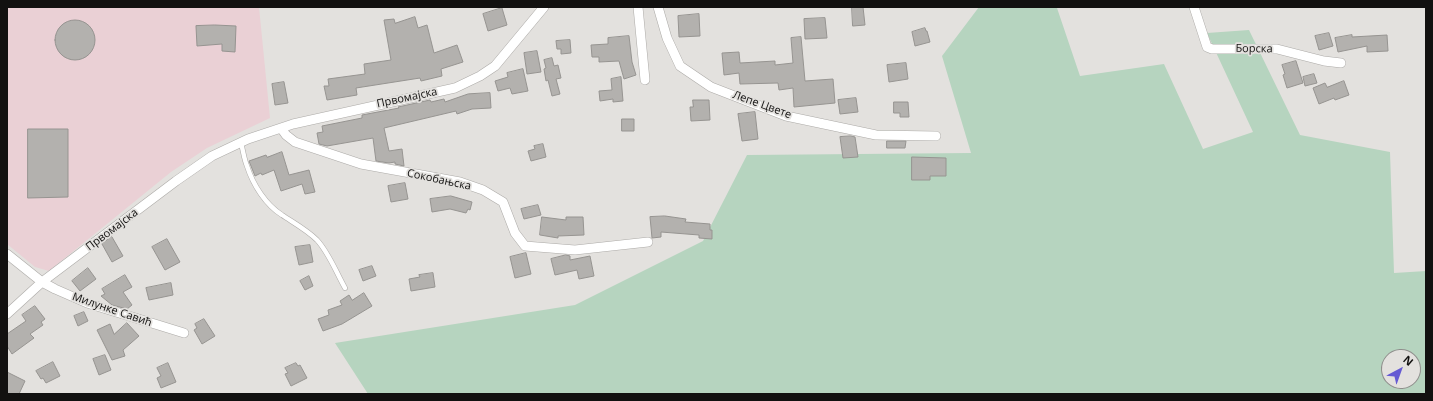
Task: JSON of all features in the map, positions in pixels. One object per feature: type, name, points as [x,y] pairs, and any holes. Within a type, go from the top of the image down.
[{"type":"street","name":"Првомајска","points":[[7,314],[42,282],[212,156],[241,142],[292,124],[455,88],[480,76],[495,66],[544,7]]},
{"type":"street","points":[[638,7],[645,80]]},
{"type":"street","name":"Лепе Цвете","points":[[658,7],[667,38],[680,66],[711,87],[786,116],[876,135],[936,136]]},
{"type":"street","name":"Борска","points":[[1194,7],[1207,47],[1277,49],[1324,61],[1341,63]]},
{"type":"street","name":"Сокобањска","points":[[281,128],[286,135],[295,142],[361,164],[460,182],[483,190],[503,202],[515,233],[525,246],[575,250],[648,242]]},
{"type":"street","points":[[7,254],[42,282]]},
{"type":"street","name":"Милунке Савић","points":[[42,282],[88,303],[184,334]]},
{"type":"lane","points":[[241,142],[247,167],[255,184],[269,204],[318,241],[345,288]]},
{"type":"shaded area","points":[[7,7],[259,7],[270,118],[207,148],[171,172],[49,271],[35,267],[7,244]]},
{"type":"green space","points":[[979,7],[1057,8],[1080,76],[1164,64],[1203,149],[1253,132],[1207,33],[1249,30],[1300,135],[1390,152],[1394,273],[1426,271],[1426,394],[368,394],[335,343],[575,305],[703,241],[747,155],[971,153],[942,56]]},
{"type":"building","points":[[852,7],[863,7],[865,25],[853,26]]},
{"type":"building","points":[[502,8],[507,25],[488,31],[483,14]]},
{"type":"building","points":[[699,14],[700,36],[679,37],[678,16]]},
{"type":"building","points":[[415,17],[418,28],[427,25],[434,53],[457,45],[463,62],[441,69],[442,76],[421,81],[420,78],[356,88],[357,95],[327,100],[324,86],[329,86],[328,79],[365,74],[364,64],[391,60],[384,20],[394,19],[395,23]]},
{"type":"building","points":[[825,18],[827,38],[805,39],[804,19]]},
{"type":"building","points":[[79,20],[86,23],[92,29],[95,40],[94,48],[86,57],[79,60],[71,60],[64,57],[56,48],[55,36],[58,29],[67,21]]},
{"type":"building","points":[[196,26],[236,26],[235,52],[222,51],[222,44],[197,46]]},
{"type":"building","points":[[925,28],[930,42],[915,46],[912,32]]},
{"type":"building","points":[[1329,33],[1333,46],[1319,50],[1315,36]]},
{"type":"building","points":[[1352,35],[1352,37],[1387,35],[1388,51],[1367,52],[1367,46],[1338,52],[1335,38]]},
{"type":"building","points":[[629,36],[632,62],[636,75],[624,79],[619,61],[599,62],[599,57],[592,57],[591,45],[608,44],[608,38]]},
{"type":"building","points":[[801,37],[805,81],[833,79],[835,103],[794,107],[793,88],[779,90],[778,83],[740,84],[739,73],[724,75],[722,53],[739,52],[740,63],[775,61],[775,65],[793,63],[791,38]]},
{"type":"building","points":[[570,40],[571,53],[561,54],[561,49],[557,49],[556,41]]},
{"type":"building","points":[[537,51],[541,72],[527,74],[524,53]]},
{"type":"building","points":[[552,58],[554,66],[558,65],[561,78],[556,79],[560,94],[552,96],[548,80],[546,81],[544,69],[546,68],[544,60]]},
{"type":"building","points":[[1296,61],[1303,83],[1287,88],[1282,65]]},
{"type":"building","points":[[906,63],[908,79],[889,82],[887,65]]},
{"type":"building","points":[[523,69],[528,91],[512,94],[510,88],[498,91],[495,81],[508,77],[507,73]]},
{"type":"building","points":[[1314,74],[1317,83],[1305,86],[1303,77]]},
{"type":"building","points":[[621,77],[623,101],[613,102],[613,99],[600,101],[599,91],[612,90],[611,79]]},
{"type":"building","points":[[1344,81],[1349,95],[1335,100],[1334,98],[1319,104],[1313,88],[1325,83],[1327,87]]},
{"type":"building","points":[[284,82],[288,103],[275,105],[272,84]]},
{"type":"building","points":[[490,93],[491,108],[472,109],[457,114],[456,111],[384,128],[389,151],[402,149],[404,166],[395,164],[395,162],[389,163],[376,161],[373,138],[327,146],[319,144],[317,133],[323,132],[322,126],[362,118],[362,115],[430,100],[431,102],[444,99],[445,102],[468,94]]},
{"type":"building","points":[[856,98],[858,112],[840,114],[838,100]]},
{"type":"building","points":[[693,100],[709,100],[710,120],[691,121],[690,107],[693,107]]},
{"type":"building","points":[[894,102],[908,102],[909,117],[900,117],[900,113],[894,113]]},
{"type":"building","points":[[755,112],[758,139],[742,141],[738,114]]},
{"type":"building","points":[[622,119],[634,119],[634,131],[622,131]]},
{"type":"building","points":[[28,129],[68,129],[68,197],[28,198]]},
{"type":"building","points":[[840,137],[855,137],[858,157],[843,158]]},
{"type":"building","points":[[887,141],[906,141],[905,148],[887,148]]},
{"type":"building","points":[[543,144],[546,157],[531,161],[528,151],[535,149],[534,146]]},
{"type":"building","points":[[282,152],[289,175],[309,170],[315,192],[305,194],[302,184],[281,191],[274,170],[255,176],[249,161],[266,155],[267,157]]},
{"type":"building","points":[[912,157],[946,158],[946,176],[930,176],[930,180],[912,180]]},
{"type":"building","points":[[405,183],[408,199],[391,202],[388,186]]},
{"type":"building","points":[[451,196],[472,202],[470,210],[468,209],[466,213],[450,209],[432,212],[430,199]]},
{"type":"building","points":[[538,205],[541,215],[524,219],[521,209]]},
{"type":"building","points":[[665,216],[686,219],[685,222],[710,224],[712,239],[699,238],[699,235],[661,232],[661,237],[652,238],[650,217]]},
{"type":"building","points":[[542,217],[566,220],[566,217],[583,217],[584,235],[558,236],[558,238],[540,235]]},
{"type":"building","points":[[112,237],[123,256],[112,262],[102,244]]},
{"type":"building","points":[[167,239],[180,262],[165,270],[152,247]]},
{"type":"building","points":[[310,245],[313,262],[299,265],[295,247]]},
{"type":"building","points":[[526,253],[531,274],[515,278],[510,257]]},
{"type":"building","points":[[566,255],[570,256],[570,260],[590,256],[594,276],[579,279],[577,270],[555,275],[551,259]]},
{"type":"building","points":[[372,266],[376,276],[363,281],[359,270]]},
{"type":"building","points":[[88,268],[96,279],[80,291],[72,281]]},
{"type":"building","points":[[433,273],[435,287],[411,291],[409,279],[420,277],[419,275]]},
{"type":"building","points":[[125,275],[132,287],[123,292],[132,305],[127,309],[112,305],[101,296],[105,294],[102,289]]},
{"type":"building","points":[[309,276],[313,286],[305,290],[300,281]]},
{"type":"building","points":[[171,283],[173,295],[149,300],[146,288]]},
{"type":"building","points":[[364,293],[372,306],[342,324],[323,331],[318,319],[329,315],[328,310],[342,305],[340,301],[349,295],[352,300]]},
{"type":"building","points":[[35,306],[45,319],[41,322],[43,325],[30,334],[34,338],[12,354],[7,346],[7,334],[26,321],[22,315]]},
{"type":"building","points":[[84,312],[88,321],[78,326],[74,316]]},
{"type":"building","points":[[204,319],[215,336],[202,344],[194,330],[197,328],[195,324]]},
{"type":"building","points":[[127,323],[139,336],[123,350],[125,356],[112,360],[97,330],[110,324],[114,334]]},
{"type":"building","points":[[105,355],[111,370],[99,375],[93,359]]},
{"type":"building","points":[[53,362],[60,376],[46,383],[43,378],[41,379],[36,371]]},
{"type":"building","points":[[168,363],[176,382],[161,388],[157,378],[161,376],[157,368]]},
{"type":"building","points":[[296,363],[298,366],[300,365],[307,378],[291,386],[285,374],[288,373],[285,368]]},
{"type":"building","points":[[7,372],[25,381],[19,394],[7,394]]}]
